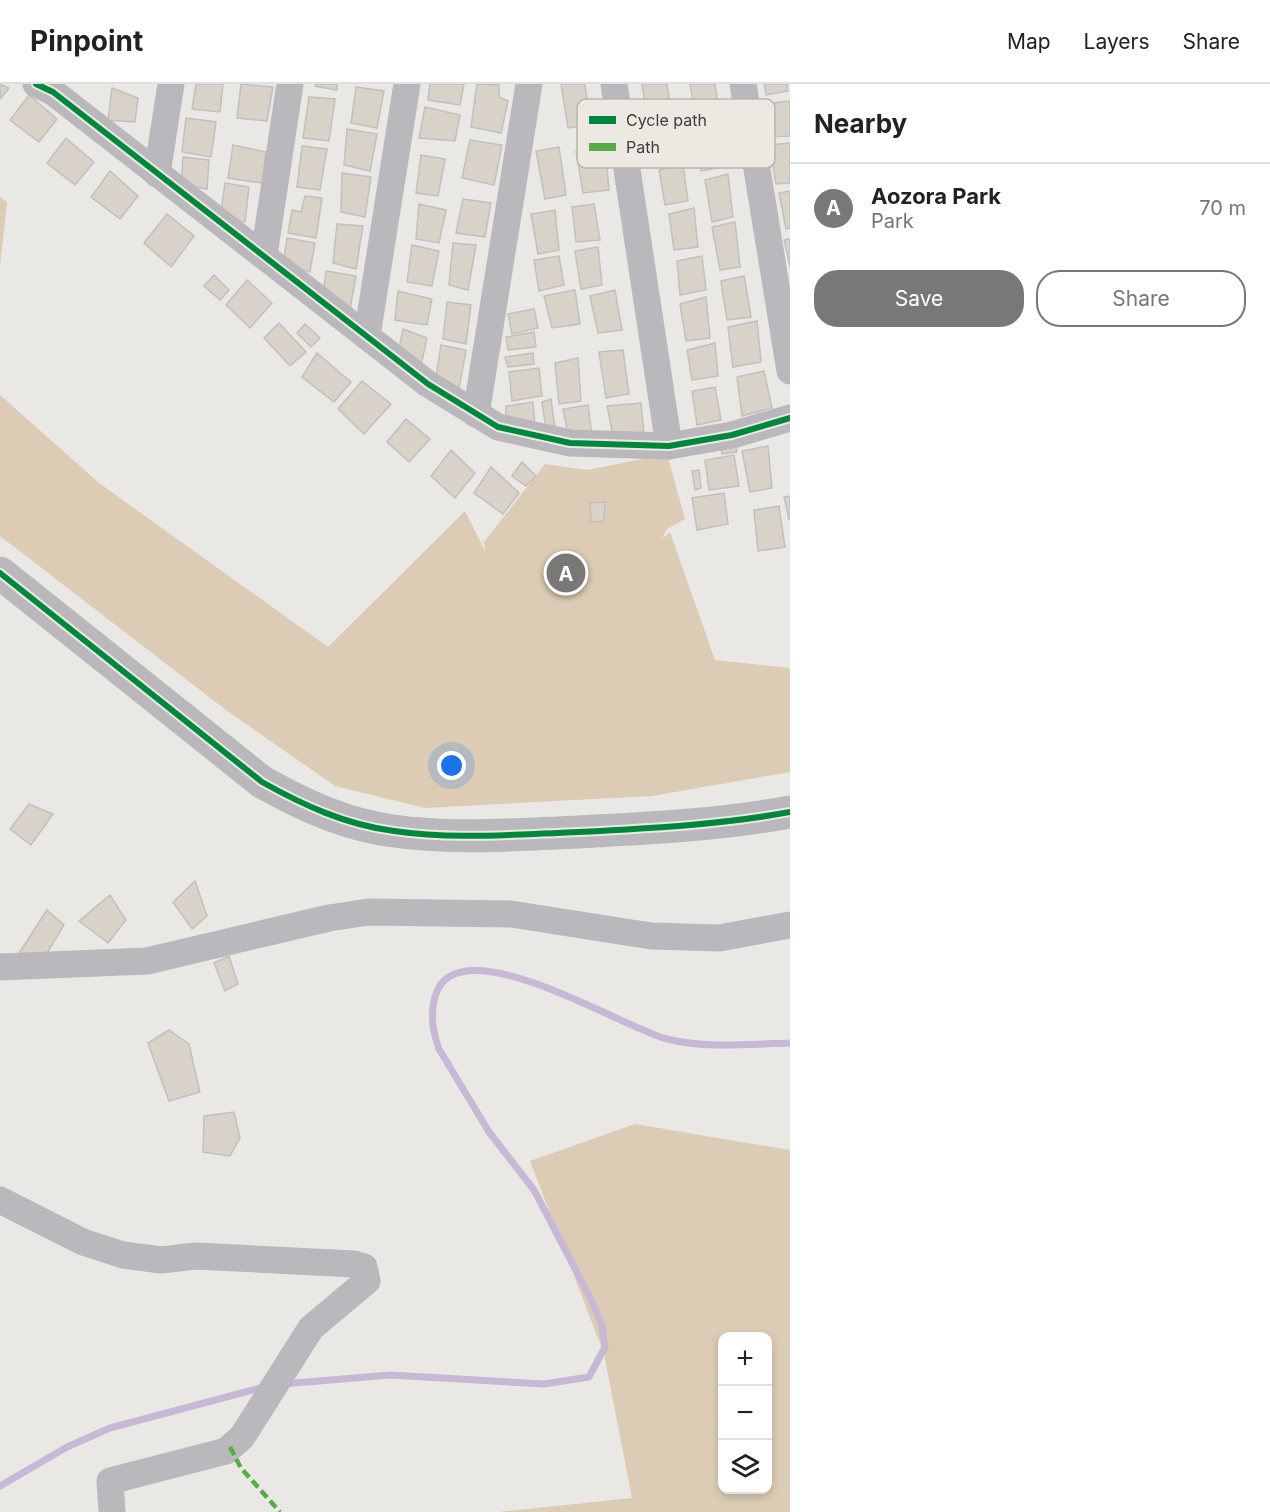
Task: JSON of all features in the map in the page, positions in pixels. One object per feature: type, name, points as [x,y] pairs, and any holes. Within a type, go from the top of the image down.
[{"type":"street","points":[[157,174],[171,84]]},
{"type":"street","points":[[264,255],[290,84]]},
{"type":"street","points":[[367,336],[407,84]]},
{"type":"street","points":[[476,414],[529,84]]},
{"type":"street","points":[[614,84],[616,99]]},
{"type":"street","points":[[743,84],[745,99]]},
{"type":"street","points":[[48,87],[428,384],[498,428],[570,443],[669,446],[732,435],[790,418]]},
{"type":"street","points":[[627,168],[669,446]]},
{"type":"street","points":[[757,168],[790,371]]},
{"type":"street","points":[[0,573],[262,782],[293,800],[337,818],[404,832],[439,836],[634,829],[790,812]]},
{"type":"street","points":[[0,967],[147,961],[329,918],[368,912],[511,914],[651,936],[720,938],[790,925]]},
{"type":"street","points":[[0,1200],[83,1242],[123,1255],[161,1260],[196,1256],[354,1264],[364,1267],[366,1281],[311,1328],[242,1437],[226,1451],[110,1481],[112,1512]]},
{"type":"shaded area","points":[[0,197],[7,202],[0,267]]},
{"type":"shaded area","points":[[0,395],[99,483],[328,647],[465,511],[485,551],[484,542],[545,464],[587,470],[667,454],[685,519],[667,529],[662,539],[670,532],[715,660],[790,668],[790,772],[652,796],[425,808],[335,786],[226,710],[0,536]]},
{"type":"shaded area","points":[[635,1124],[790,1150],[790,1512],[498,1512],[632,1498],[604,1354],[530,1161]]},
{"type":"building","points":[[0,84],[9,88],[0,99]]},
{"type":"building","points":[[196,84],[223,84],[220,112],[192,109]]},
{"type":"building","points":[[241,84],[273,87],[267,121],[237,118]]},
{"type":"building","points":[[315,84],[337,84],[337,90],[315,86]]},
{"type":"building","points":[[430,84],[464,84],[460,105],[428,100]]},
{"type":"building","points":[[477,84],[499,85],[499,97],[508,101],[501,133],[471,127]]},
{"type":"building","points":[[561,84],[585,84],[587,99],[577,99],[577,127],[568,128]]},
{"type":"building","points":[[642,84],[667,84],[669,99],[644,99]]},
{"type":"building","points":[[690,84],[715,84],[717,99],[693,99]]},
{"type":"building","points":[[764,84],[787,84],[788,91],[766,95]]},
{"type":"building","points":[[356,87],[384,91],[377,128],[351,123]]},
{"type":"building","points":[[112,88],[138,98],[135,122],[108,120]]},
{"type":"building","points":[[29,95],[57,119],[39,142],[10,120]]},
{"type":"building","points":[[309,97],[335,99],[329,141],[303,138]]},
{"type":"building","points":[[790,101],[790,136],[775,137],[775,103]]},
{"type":"building","points":[[425,107],[460,115],[455,141],[419,138]]},
{"type":"building","points":[[186,118],[216,122],[211,157],[182,152]]},
{"type":"building","points":[[347,129],[377,134],[370,171],[344,165]]},
{"type":"building","points":[[66,138],[94,162],[75,185],[47,163]]},
{"type":"building","points":[[470,140],[502,145],[494,185],[462,178]]},
{"type":"building","points":[[790,143],[790,183],[776,184],[774,168],[775,144]]},
{"type":"building","points":[[233,145],[266,152],[262,183],[228,178]]},
{"type":"building","points":[[302,146],[327,149],[320,190],[297,187]]},
{"type":"building","points":[[559,147],[566,195],[545,199],[536,151]]},
{"type":"building","points":[[421,155],[445,159],[438,196],[416,193]]},
{"type":"building","points":[[183,157],[209,160],[207,189],[181,184]]},
{"type":"building","points":[[579,168],[607,168],[609,190],[583,193]]},
{"type":"building","points":[[683,168],[688,201],[665,205],[659,170]]},
{"type":"building","points":[[701,168],[719,168],[701,171]]},
{"type":"building","points":[[110,171],[138,196],[120,219],[91,197]]},
{"type":"building","points":[[342,173],[371,177],[365,217],[341,212]]},
{"type":"building","points":[[728,174],[733,217],[712,222],[705,180]]},
{"type":"building","points":[[225,183],[249,187],[245,222],[220,218]]},
{"type":"building","points":[[790,191],[790,228],[786,229],[779,193]]},
{"type":"building","points":[[305,196],[322,198],[316,238],[288,233],[292,210],[301,212]]},
{"type":"building","points":[[463,199],[491,203],[485,237],[456,233]]},
{"type":"building","points":[[419,204],[446,210],[439,243],[416,239]]},
{"type":"building","points":[[594,204],[600,240],[576,242],[572,207]]},
{"type":"building","points":[[694,208],[698,247],[674,250],[669,214]]},
{"type":"building","points":[[555,210],[559,250],[538,254],[531,214]]},
{"type":"building","points":[[167,214],[194,236],[171,267],[144,243]]},
{"type":"building","points":[[735,222],[740,267],[720,270],[712,227]]},
{"type":"building","points":[[337,224],[363,226],[356,269],[333,263]]},
{"type":"building","points":[[287,238],[315,243],[310,272],[283,264]]},
{"type":"building","points":[[790,239],[790,266],[784,240]]},
{"type":"building","points":[[453,243],[476,245],[468,290],[449,285]]},
{"type":"building","points":[[412,245],[439,251],[432,286],[407,282]]},
{"type":"building","points":[[598,247],[602,285],[581,289],[575,251]]},
{"type":"building","points":[[559,256],[564,285],[539,291],[534,260]]},
{"type":"building","points":[[702,256],[706,290],[680,295],[677,261]]},
{"type":"building","points":[[326,271],[356,276],[350,309],[323,295]]},
{"type":"building","points":[[214,275],[229,290],[220,300],[204,286]]},
{"type":"building","points":[[744,276],[751,317],[727,320],[721,281]]},
{"type":"building","points":[[247,280],[272,303],[250,328],[226,305]]},
{"type":"building","points":[[575,290],[580,324],[552,328],[544,296]]},
{"type":"building","points":[[615,290],[622,330],[598,333],[590,296]]},
{"type":"building","points":[[398,291],[432,299],[427,325],[395,320]]},
{"type":"building","points":[[706,297],[710,338],[686,341],[680,304]]},
{"type":"building","points":[[447,302],[471,305],[466,344],[443,339]]},
{"type":"building","points":[[534,309],[538,328],[512,334],[508,314]]},
{"type":"building","points":[[757,321],[761,362],[733,367],[728,327]]},
{"type":"building","points":[[279,323],[306,352],[290,366],[264,338]]},
{"type":"building","points":[[305,324],[320,338],[311,347],[297,333]]},
{"type":"building","points":[[403,329],[427,338],[420,370],[398,353]]},
{"type":"building","points":[[534,332],[536,347],[508,350],[506,337]]},
{"type":"building","points":[[715,343],[718,376],[692,380],[687,350]]},
{"type":"building","points":[[441,345],[466,350],[459,388],[435,383]]},
{"type":"building","points":[[623,350],[629,394],[606,398],[599,352]]},
{"type":"building","points":[[317,353],[351,382],[334,402],[302,377]]},
{"type":"building","points":[[533,353],[534,364],[508,367],[505,357]]},
{"type":"building","points":[[578,358],[581,401],[559,404],[555,363]]},
{"type":"building","points":[[539,368],[542,396],[512,401],[509,372]]},
{"type":"building","points":[[764,371],[772,408],[742,416],[737,377]]},
{"type":"building","points":[[362,381],[391,404],[364,434],[338,409]]},
{"type":"building","points":[[715,387],[721,420],[697,425],[692,391]]},
{"type":"building","points":[[551,399],[556,436],[547,436],[542,402]]},
{"type":"building","points":[[533,402],[535,426],[506,425],[506,406]]},
{"type":"building","points":[[641,403],[644,435],[613,436],[607,406]]},
{"type":"building","points":[[588,405],[592,436],[569,439],[563,409]]},
{"type":"building","points":[[406,419],[430,439],[409,462],[387,442]]},
{"type":"building","points":[[736,444],[737,452],[722,454],[721,446]]},
{"type":"building","points":[[768,446],[772,488],[750,492],[742,451]]},
{"type":"building","points":[[451,450],[475,473],[455,498],[431,476]]},
{"type":"building","points":[[734,455],[739,486],[709,490],[705,460]]},
{"type":"building","points":[[522,462],[536,476],[526,486],[512,476]]},
{"type":"building","points":[[491,467],[519,493],[503,514],[474,493]]},
{"type":"building","points":[[699,470],[701,488],[695,490],[692,471]]},
{"type":"building","points":[[724,493],[728,524],[697,530],[692,498]]},
{"type":"building","points":[[790,496],[790,519],[789,519],[784,497]]},
{"type":"building","points":[[605,502],[604,521],[591,522],[590,503]]},
{"type":"building","points":[[779,506],[785,547],[758,551],[754,510]]},
{"type":"building","points":[[29,804],[53,814],[31,845],[10,829]]},
{"type":"building","points":[[195,881],[207,916],[192,929],[173,902]]},
{"type":"building","points":[[110,895],[126,920],[108,943],[79,921]]},
{"type":"building","points":[[47,910],[64,925],[44,958],[18,955]]},
{"type":"building","points":[[229,956],[238,984],[225,991],[214,963]]},
{"type":"building","points":[[169,1030],[189,1044],[200,1092],[169,1101],[148,1043]]},
{"type":"building","points":[[234,1112],[240,1138],[230,1156],[203,1152],[204,1116]]},
{"type":"waterway","points":[[283,1384],[390,1375],[544,1384],[589,1377],[605,1347],[602,1326],[593,1303],[534,1190],[489,1132],[439,1049],[433,1028],[433,1006],[437,991],[453,975],[478,971],[511,976],[546,988],[667,1039],[697,1044],[790,1043]]},
{"type":"waterway","points":[[0,1486],[67,1447],[110,1428],[264,1387]]},
{"type":"marked path","points":[[230,1447],[241,1468],[280,1512]]},
{"type":"cycle path","points":[[36,84],[53,92],[428,384],[498,427],[570,443],[669,446],[732,435],[790,418]]},
{"type":"cycle path","points":[[0,573],[262,782],[293,799],[342,819],[394,831],[476,836],[674,826],[733,821],[790,812]]},
{"type":"place","name":"Aozora Park","points":[[566,573]]}]
